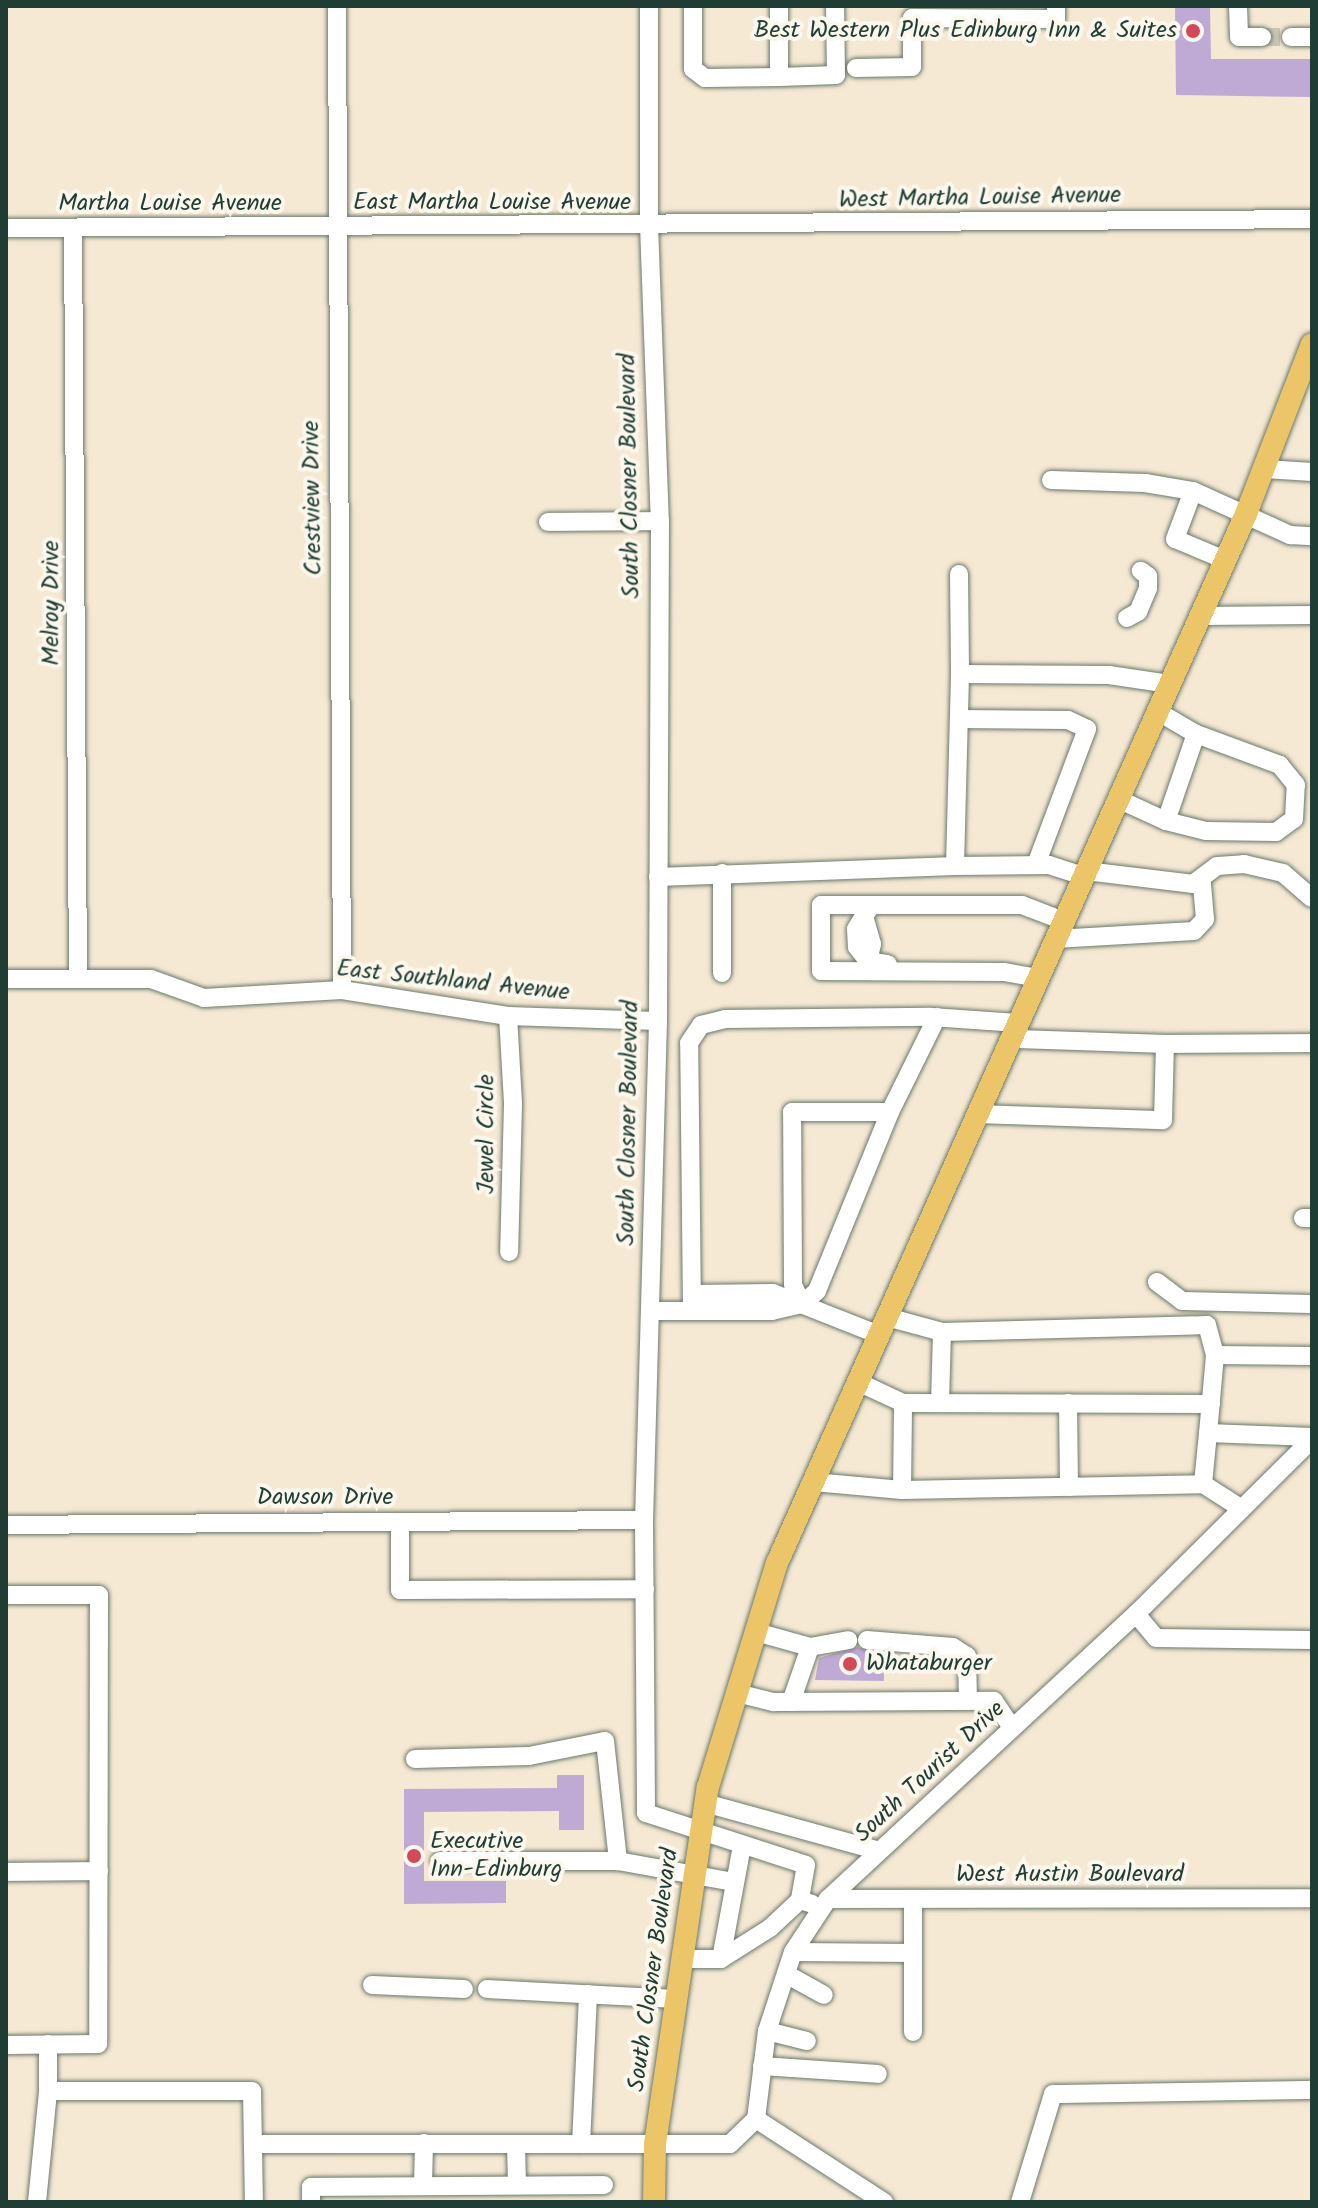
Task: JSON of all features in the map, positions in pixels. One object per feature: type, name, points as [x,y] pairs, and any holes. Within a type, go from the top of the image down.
[{"type":"main road","points":[[699,1834],[705,1803],[777,1563],[1246,514],[1312,344]]},
{"type":"main road","name":"South Closner Boulevard","points":[[654,2202],[655,2144],[699,1834]]},
{"type":"street","name":"Crestview Drive","points":[[337,6],[335,228],[342,990]]},
{"type":"street","name":"South Closner Boulevard","points":[[649,6],[649,225],[660,521],[658,1021],[644,1520],[646,1813],[699,1834]]},
{"type":"street","points":[[693,6],[693,69],[705,78],[836,75],[835,6]]},
{"type":"street","points":[[779,6],[779,77]]},
{"type":"street","points":[[856,68],[912,67],[912,12],[1056,19],[1056,6]]},
{"type":"street","points":[[1238,6],[1239,37],[1262,37]]},
{"type":"street","points":[[1291,37],[1312,37]]},
{"type":"street","name":"West Martha Louise Avenue","points":[[649,225],[1312,219]]},
{"type":"street","name":"East Martha Louise Avenue","points":[[335,228],[649,225]]},
{"type":"street","name":"Martha Louise Avenue","points":[[6,228],[335,228]]},
{"type":"street","name":"Melroy Drive","points":[[73,228],[78,977]]},
{"type":"street","points":[[1265,469],[1312,472]]},
{"type":"street","points":[[1051,480],[1145,483],[1193,491],[1290,535],[1312,536]]},
{"type":"street","points":[[1193,491],[1175,539],[1225,560]]},
{"type":"street","points":[[548,522],[660,521]]},
{"type":"street","points":[[1127,618],[1138,612],[1148,588],[1141,571]]},
{"type":"street","points":[[955,866],[959,574]]},
{"type":"street","points":[[1200,616],[1312,615]]},
{"type":"street","points":[[960,674],[1109,675],[1169,684]]},
{"type":"street","points":[[1118,799],[1166,821],[1206,831],[1265,833],[1294,819],[1298,798],[1291,774],[1280,765],[1196,734],[1157,711]]},
{"type":"street","points":[[959,719],[1068,720],[1087,729],[1036,865]]},
{"type":"street","points":[[1166,821],[1196,734]]},
{"type":"street","points":[[1193,884],[1217,866],[1244,864],[1283,873],[1312,898]]},
{"type":"street","points":[[658,877],[1036,865],[1084,874],[1193,884],[1204,889],[1205,919],[1194,931],[1060,930],[1022,905],[868,911],[821,905]]},
{"type":"street","points":[[822,871],[821,971],[973,971],[1038,978]]},
{"type":"street","points":[[722,873],[722,973]]},
{"type":"street","points":[[868,911],[872,944],[868,961],[949,964],[973,971]]},
{"type":"street","name":"East Southland Avenue","points":[[6,979],[151,979],[204,998],[342,990],[508,1016],[658,1021]]},
{"type":"street","name":"Jewel Circle","points":[[508,1016],[513,1104],[509,1252]]},
{"type":"street","points":[[802,1304],[817,1291],[890,1112],[937,1017]]},
{"type":"street","points":[[692,1303],[689,1043],[701,1025],[725,1019],[937,1017],[1015,1031],[1165,1044],[1312,1043]]},
{"type":"street","points":[[978,1114],[1163,1120],[1165,1044]]},
{"type":"street","points":[[802,1304],[793,1285],[792,1112],[890,1112]]},
{"type":"street","points":[[1157,1282],[1182,1301],[1312,1304]]},
{"type":"street","points":[[650,1311],[773,1293],[883,1326],[942,1332],[1207,1325],[1215,1355],[1203,1484]]},
{"type":"street","points":[[940,1403],[942,1332]]},
{"type":"street","points":[[1215,1355],[1312,1356]]},
{"type":"street","points":[[858,1382],[903,1403],[1211,1404]]},
{"type":"street","points":[[902,1490],[903,1403]]},
{"type":"street","points":[[1068,1403],[1069,1487]]},
{"type":"street","points":[[1208,1433],[1312,1438]]},
{"type":"street","name":"South Tourist Drive","points":[[756,2119],[767,2031],[793,1952],[825,1903],[1136,1614],[1312,1438]]},
{"type":"street","points":[[814,1482],[902,1490],[1203,1484],[1242,1509]]},
{"type":"street","name":"Dawson Drive","points":[[6,1525],[644,1520]]},
{"type":"street","points":[[400,1522],[400,1590],[645,1589]]},
{"type":"street","points":[[6,1595],[99,1595],[98,2044],[6,2045]]},
{"type":"street","points":[[1136,1614],[1156,1638],[1312,1640]]},
{"type":"street","points":[[756,1632],[810,1647],[857,1640],[953,1647],[967,1656],[968,1701]]},
{"type":"street","points":[[791,1702],[810,1647]]},
{"type":"street","points":[[737,1693],[791,1702],[994,1701],[1012,1728]]},
{"type":"street","points":[[415,1759],[529,1756],[605,1741],[618,1861]]},
{"type":"street","points":[[705,1803],[879,1851]]},
{"type":"street","points":[[682,1959],[721,1959],[770,1928],[800,1900],[806,1865],[699,1834]]},
{"type":"street","points":[[721,1959],[742,1846]]},
{"type":"street","points":[[440,1861],[618,1861],[695,1878],[734,1882]]},
{"type":"street","points":[[6,1872],[99,1871]]},
{"type":"street","name":"West Austin Boulevard","points":[[800,1900],[825,1903],[913,1899],[1312,1898]]},
{"type":"street","points":[[913,1899],[913,2032]]},
{"type":"street","points":[[793,1952],[913,1953]]},
{"type":"street","points":[[786,1974],[824,1995]]},
{"type":"street","points":[[372,1985],[464,1989]]},
{"type":"street","points":[[487,1989],[676,1999]]},
{"type":"street","points":[[581,2144],[588,1994]]},
{"type":"street","points":[[767,2031],[807,2041]]},
{"type":"street","points":[[37,2202],[48,2091],[48,2044]]},
{"type":"street","points":[[762,2066],[878,2074]]},
{"type":"street","points":[[1020,2202],[1053,2094],[1312,2090]]},
{"type":"street","points":[[48,2091],[252,2091],[254,2202]]},
{"type":"street","points":[[253,2144],[730,2144],[756,2119],[884,2202]]},
{"type":"street","points":[[423,2185],[424,2143]]},
{"type":"street","points":[[516,2144],[517,2185]]},
{"type":"street","points":[[311,2202],[311,2187],[604,2185]]},
{"type":"building","name":"Best Western Plus Edinburg Inn & Suites","points":[[1175,6],[1210,6],[1211,59],[1310,59],[1311,97],[1176,95]]},
{"type":"building","name":"Whataburger","points":[[857,1647],[883,1653],[884,1681],[815,1680],[819,1658]]},
{"type":"building","name":"Executive Inn-Edinburg","points":[[557,1775],[584,1775],[584,1830],[559,1830],[559,1811],[424,1812],[424,1881],[506,1881],[506,1903],[404,1904],[404,1789],[557,1788]]},
{"type":"tunnel","points":[[1262,37],[1291,37]]},
{"type":"place","name":"Best Western Plus Edinburg Inn & Suites","points":[[1193,31]]},
{"type":"place","name":"Whataburger","points":[[850,1664]]},
{"type":"place","name":"Executive Inn-Edinburg","points":[[414,1856]]}]
